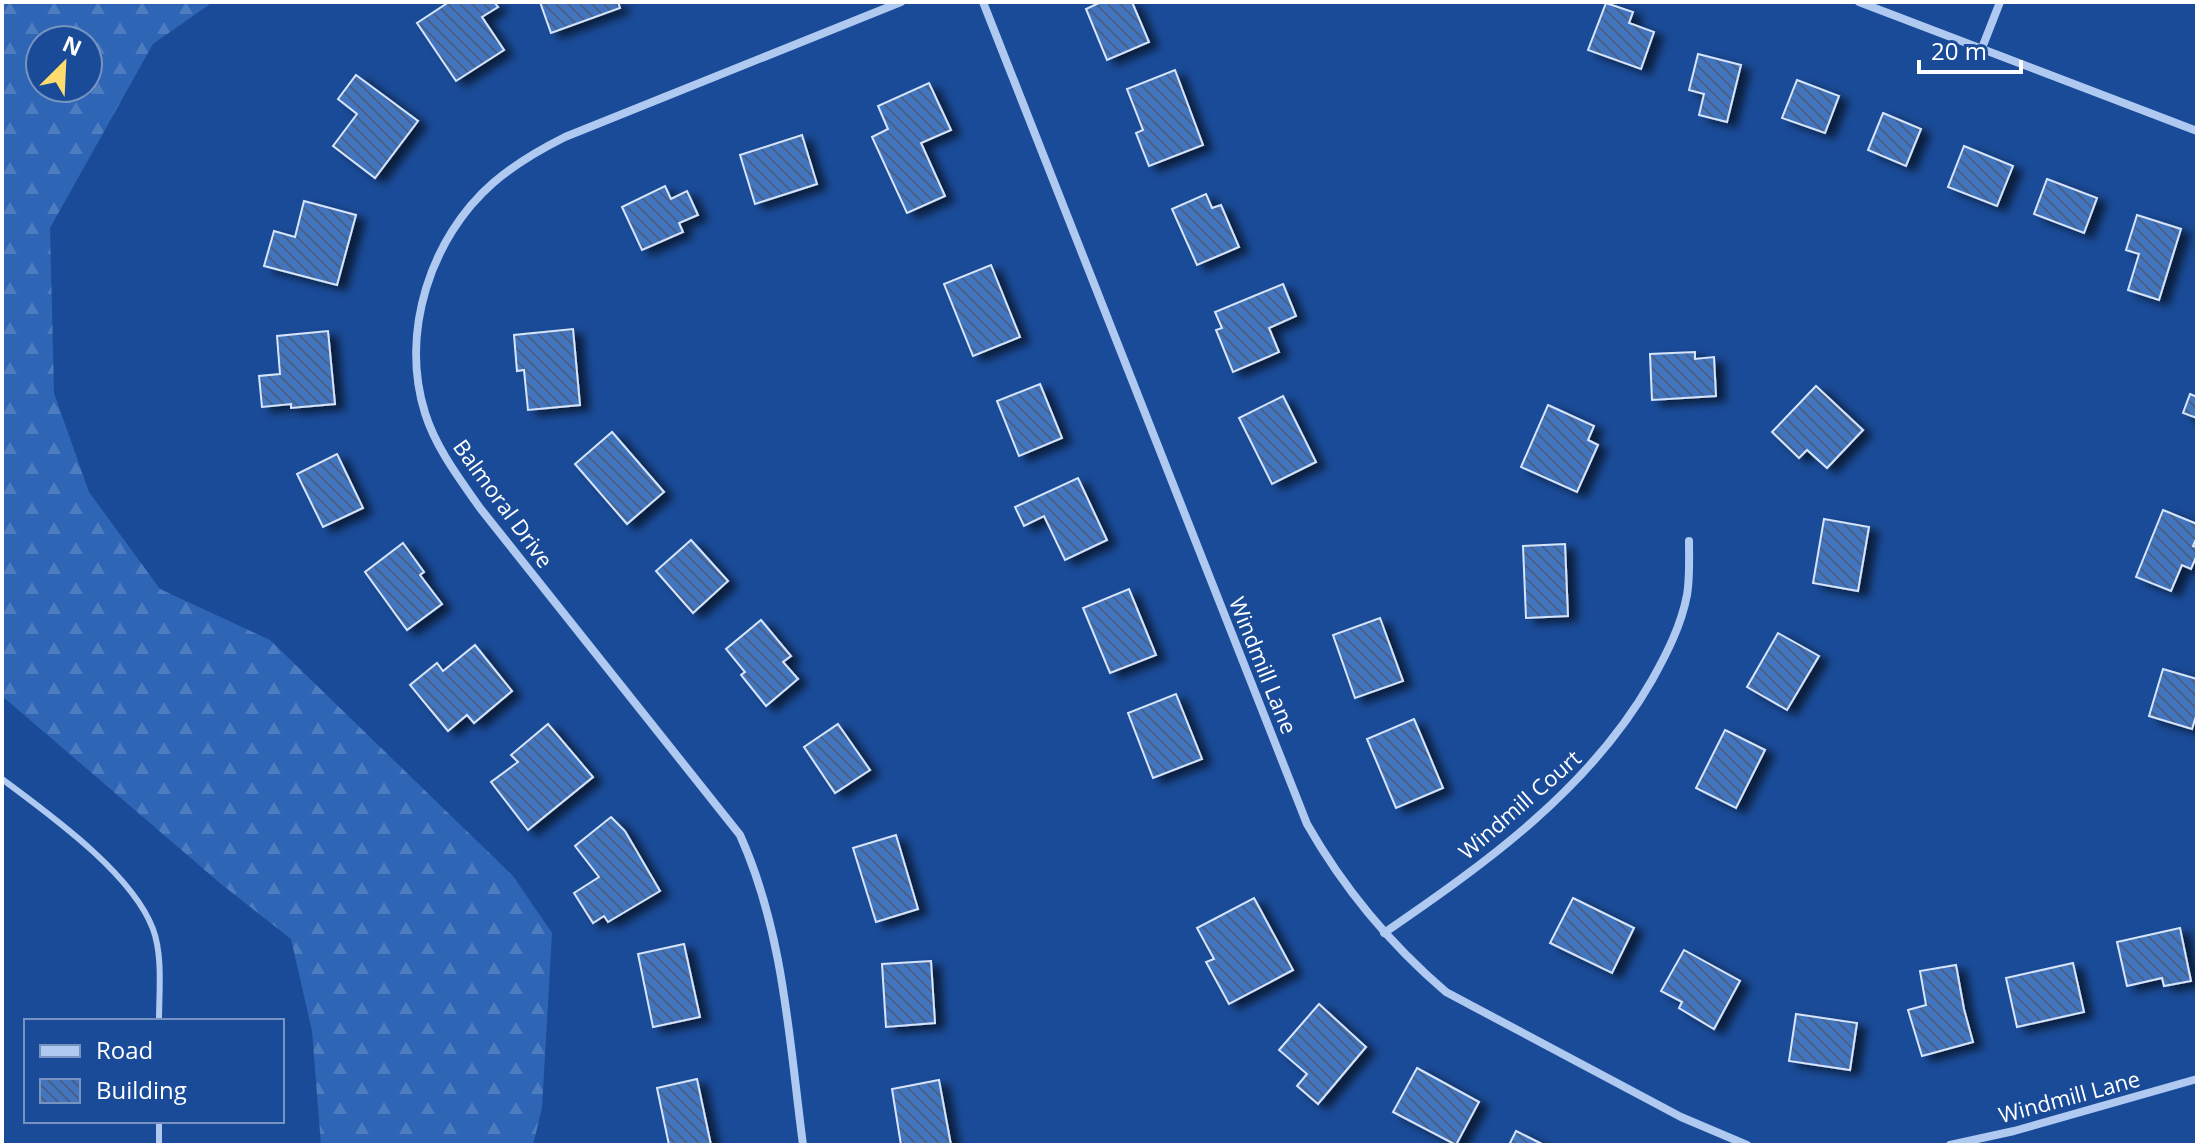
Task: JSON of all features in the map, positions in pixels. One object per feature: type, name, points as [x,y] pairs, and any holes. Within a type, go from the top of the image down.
[{"type":"street","name":"Balmoral Drive","points":[[803,1145],[783,984],[772,925],[758,875],[740,835],[480,508],[449,464],[425,411],[417,363],[416,332],[430,277],[455,227],[473,203],[513,167],[565,137],[901,2]]},
{"type":"street","name":"Windmill Lane","points":[[983,2],[1307,824],[1328,860],[1384,933],[1446,992],[1681,1117],[1747,1145]]},
{"type":"street","points":[[1859,2],[2197,131]]},
{"type":"street","points":[[1982,48],[2000,2]]},
{"type":"street","name":"Windmill Court","points":[[1384,933],[1499,850],[1554,803],[1615,738],[1670,649],[1687,595],[1689,541]]},
{"type":"street","name":"Windmill Lane","points":[[1950,1145],[2014,1131],[2197,1079]]},
{"type":"lane","points":[[2,779],[118,876],[146,913],[154,931],[157,950],[159,1019]]},
{"type":"lane","points":[[159,1123],[159,1145]]},
{"type":"green space","points":[[2,2],[213,2],[153,44],[50,228],[54,393],[89,492],[160,589],[270,640],[513,876],[552,933],[542,1108],[533,1145],[321,1145],[312,1031],[291,939],[221,884],[2,696]]},
{"type":"building","points":[[449,2],[494,2],[498,7],[482,17],[504,50],[456,81],[417,23]]},
{"type":"building","points":[[540,2],[618,2],[620,8],[551,33]]},
{"type":"building","points":[[1101,2],[1132,2],[1149,42],[1107,60],[1086,9]]},
{"type":"building","points":[[1606,3],[1633,12],[1629,23],[1654,32],[1641,69],[1588,50]]},
{"type":"building","points":[[1698,54],[1741,65],[1727,122],[1699,115],[1704,94],[1689,90]]},
{"type":"building","points":[[1175,70],[1203,145],[1149,166],[1136,133],[1143,130],[1127,89]]},
{"type":"building","points":[[356,75],[418,121],[375,178],[333,146],[357,114],[338,99]]},
{"type":"building","points":[[1797,80],[1839,96],[1825,133],[1782,118]]},
{"type":"building","points":[[929,83],[951,130],[921,143],[945,196],[907,213],[872,137],[888,129],[878,106]]},
{"type":"building","points":[[1883,113],[1921,129],[1906,166],[1868,150]]},
{"type":"building","points":[[802,135],[817,184],[755,204],[740,155]]},
{"type":"building","points":[[1964,146],[2013,166],[1997,206],[1948,187]]},
{"type":"building","points":[[2047,179],[2097,198],[2084,233],[2034,214]]},
{"type":"building","points":[[665,186],[671,199],[687,191],[698,215],[679,223],[683,232],[642,250],[622,207]]},
{"type":"building","points":[[1206,194],[1212,208],[1221,205],[1239,247],[1197,265],[1172,209]]},
{"type":"building","points":[[304,201],[356,215],[337,285],[264,266],[274,231],[295,237]]},
{"type":"building","points":[[2137,215],[2181,229],[2159,300],[2128,290],[2139,254],[2126,250]]},
{"type":"building","points":[[991,265],[1020,337],[973,356],[944,284]]},
{"type":"building","points":[[1283,284],[1296,316],[1269,328],[1279,352],[1233,372],[1216,330],[1222,328],[1215,312]]},
{"type":"building","points":[[573,329],[580,405],[528,410],[524,370],[517,371],[514,335]]},
{"type":"building","points":[[328,331],[335,404],[262,407],[259,376],[280,374],[277,336]]},
{"type":"building","points":[[1695,352],[1695,359],[1714,357],[1716,396],[1652,400],[1650,354]]},
{"type":"building","points":[[1040,384],[1062,438],[1019,456],[997,401]]},
{"type":"building","points":[[1816,386],[1863,430],[1827,468],[1807,450],[1799,458],[1772,432]]},
{"type":"building","points":[[2190,394],[2197,397],[2197,418],[2183,413]]},
{"type":"building","points":[[1283,396],[1316,462],[1272,484],[1239,418]]},
{"type":"building","points":[[1548,405],[1594,426],[1588,440],[1598,445],[1577,492],[1521,467]]},
{"type":"building","points":[[612,432],[664,492],[627,524],[575,464]]},
{"type":"building","points":[[337,454],[363,508],[323,527],[297,474]]},
{"type":"building","points":[[1078,478],[1107,540],[1065,560],[1044,516],[1024,526],[1015,507]]},
{"type":"building","points":[[2163,510],[2197,524],[2193,546],[2197,547],[2197,555],[2191,569],[2182,565],[2171,591],[2136,577]]},
{"type":"building","points":[[1824,519],[1869,527],[1858,591],[1813,583]]},
{"type":"building","points":[[691,540],[728,581],[693,613],[656,571]]},
{"type":"building","points":[[403,543],[424,572],[420,575],[442,604],[407,630],[365,572]]},
{"type":"building","points":[[1565,544],[1568,616],[1526,618],[1523,546]]},
{"type":"building","points":[[1129,589],[1156,655],[1110,673],[1083,608]]},
{"type":"building","points":[[1380,618],[1403,681],[1355,698],[1333,635]]},
{"type":"building","points":[[761,620],[791,656],[783,662],[798,679],[766,706],[741,675],[745,672],[726,649]]},
{"type":"building","points":[[1778,633],[1819,656],[1787,710],[1747,687]]},
{"type":"building","points":[[475,645],[512,691],[474,723],[467,715],[448,731],[410,685],[437,663],[443,671]]},
{"type":"building","points":[[2163,669],[2197,679],[2197,713],[2192,729],[2149,716]]},
{"type":"building","points":[[1176,694],[1202,759],[1153,778],[1128,713]]},
{"type":"building","points":[[1414,719],[1443,788],[1396,808],[1367,739]]},
{"type":"building","points":[[548,724],[593,777],[528,830],[491,782],[518,762],[511,755]]},
{"type":"building","points":[[838,724],[870,770],[835,793],[804,747]]},
{"type":"building","points":[[1725,730],[1765,750],[1736,808],[1696,788]]},
{"type":"building","points":[[611,817],[625,831],[660,891],[608,922],[604,916],[593,923],[574,893],[599,877],[575,846]]},
{"type":"building","points":[[896,835],[918,909],[876,922],[853,848]]},
{"type":"building","points":[[1254,898],[1293,970],[1229,1004],[1206,962],[1214,959],[1197,928]]},
{"type":"building","points":[[1573,898],[1634,928],[1612,973],[1550,943]]},
{"type":"building","points":[[2180,928],[2191,981],[2164,986],[2162,978],[2127,986],[2117,942]]},
{"type":"building","points":[[684,944],[700,1017],[653,1027],[638,954]]},
{"type":"building","points":[[1684,950],[1740,981],[1714,1029],[1679,1008],[1682,1002],[1661,991]]},
{"type":"building","points":[[931,961],[935,1023],[886,1027],[882,964]]},
{"type":"building","points":[[2073,963],[2084,1012],[2017,1027],[2006,978]]},
{"type":"building","points":[[1956,965],[1973,1042],[1922,1056],[1908,1010],[1926,1005],[1920,971]]},
{"type":"building","points":[[1319,1004],[1366,1047],[1318,1104],[1297,1086],[1307,1074],[1279,1050]]},
{"type":"building","points":[[1796,1014],[1857,1023],[1850,1070],[1789,1061]]},
{"type":"building","points":[[1417,1068],[1479,1102],[1456,1145],[1393,1112]]},
{"type":"building","points":[[697,1079],[711,1145],[669,1145],[657,1088]]},
{"type":"building","points":[[939,1080],[951,1145],[901,1145],[892,1089]]},
{"type":"building","points":[[1516,1131],[1544,1145],[1509,1145]]}]
